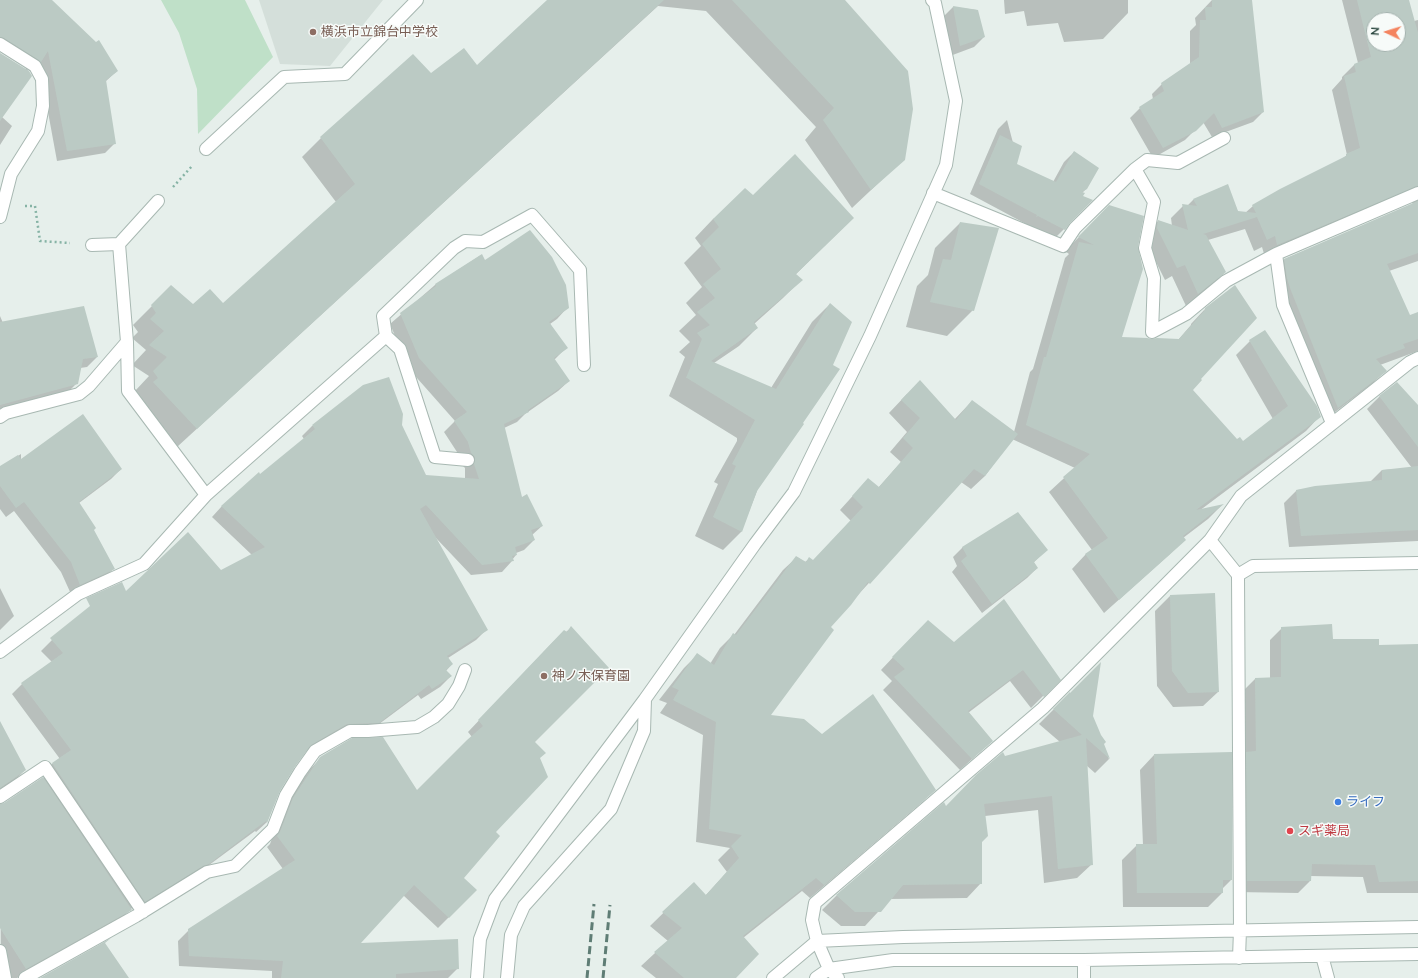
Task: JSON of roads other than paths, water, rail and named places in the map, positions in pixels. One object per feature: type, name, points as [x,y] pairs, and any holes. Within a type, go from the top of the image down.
[{"type":"street","points":[[206,149],[284,77],[345,74],[416,0]]},
{"type":"street","points":[[476,978],[480,939],[495,899],[645,699],[755,544],[794,492],[870,336],[946,165],[956,101],[935,3],[932,0]]},
{"type":"street","points":[[0,44],[35,66],[42,79],[43,106],[38,131],[11,174],[0,217]]},
{"type":"street","points":[[933,193],[1063,246],[1075,228],[1135,169],[1147,160],[1178,163],[1224,138]]},
{"type":"street","points":[[1135,169],[1154,202],[1145,248],[1154,278],[1152,332],[1186,314],[1226,280],[1276,254],[1418,193]]},
{"type":"street","points":[[92,245],[119,244],[158,201]]},
{"type":"street","points":[[468,460],[435,457],[400,349],[386,336],[383,316],[454,248],[465,241],[483,242],[532,215],[580,270],[584,366]]},
{"type":"street","points":[[119,244],[127,342],[128,391],[206,495]]},
{"type":"street","points":[[1276,254],[1283,305],[1332,423]]},
{"type":"street","points":[[0,652],[78,594],[144,564],[206,495],[386,336]]},
{"type":"street","points":[[0,417],[6,413],[78,394],[89,386],[127,342]]},
{"type":"street","points":[[838,978],[829,969],[817,941],[812,920],[815,903],[1043,708],[1210,540],[1241,496],[1410,362],[1418,358]]},
{"type":"street","points":[[1210,540],[1238,575],[1239,958]]},
{"type":"street","points":[[1238,575],[1253,566],[1418,563]]},
{"type":"street","points":[[25,978],[143,912],[207,872],[235,866],[273,829],[286,795],[315,751],[350,731],[417,727],[434,717],[448,704],[459,686],[465,670]]},
{"type":"street","points":[[507,978],[511,935],[524,906],[611,809],[644,731],[645,699]]},
{"type":"street","points":[[0,797],[45,767],[143,912]]},
{"type":"street","points":[[773,978],[817,941],[903,937],[1418,926]]},
{"type":"street","points":[[0,951],[5,978]]},
{"type":"street","points":[[816,978],[829,969],[892,960],[1084,960],[1418,954]]},
{"type":"street","points":[[1322,956],[1328,978]]},
{"type":"street","points":[[1084,960],[1084,978]]},
{"type":"railway","points":[[587,978],[594,904]]},
{"type":"railway","points":[[603,978],[610,905]]},
{"type":"place","name":"横浜市立錦台中学校","points":[[313,32]]},
{"type":"place","name":"神ノ木保育園","points":[[544,676]]},
{"type":"place","name":"ライフ","points":[[1338,802]]},
{"type":"place","name":"スギ薬局","points":[[1290,831]]}]
